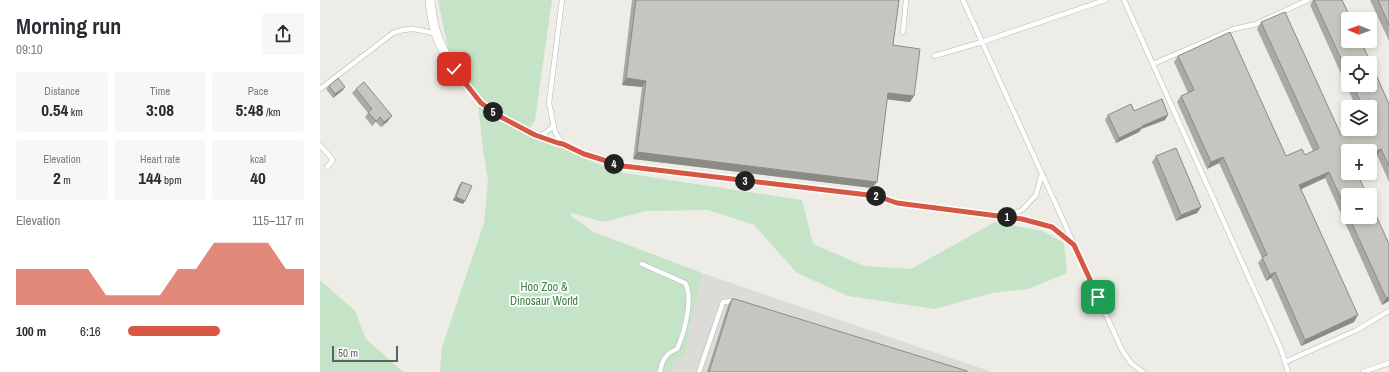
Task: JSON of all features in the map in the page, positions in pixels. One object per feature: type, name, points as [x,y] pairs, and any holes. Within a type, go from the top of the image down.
[{"type":"street","points":[[430,0],[431,14],[436,34],[442,49],[454,69]]},
{"type":"lane","points":[[562,0],[549,103],[555,132],[563,144]]},
{"type":"lane","points":[[903,32],[906,0]]},
{"type":"lane","points":[[963,0],[1122,350],[1139,371]]},
{"type":"lane","points":[[934,56],[982,42],[1105,0]]},
{"type":"lane","points":[[1124,0],[1281,349],[1288,372]]},
{"type":"lane","points":[[1153,64],[1234,28],[1256,24],[1308,0]]},
{"type":"lane","points":[[320,90],[393,33],[402,29],[415,29],[436,34]]},
{"type":"lane","points":[[454,69],[481,103],[501,117],[535,135],[539,135],[563,144],[584,154],[623,166],[877,196],[897,203],[1022,219],[1052,227],[1074,245]]},
{"type":"lane","points":[[539,135],[545,134],[554,125]]},
{"type":"lane","points":[[320,145],[333,160],[327,167]]},
{"type":"lane","points":[[1006,217],[1022,210],[1036,195],[1042,173]]},
{"type":"lane","points":[[642,264],[685,283],[688,287],[689,299],[680,342],[677,349],[670,352],[664,358],[660,372]]},
{"type":"lane","points":[[699,372],[723,302],[731,301],[739,303]]},
{"type":"lane","points":[[1285,362],[1357,330],[1389,311]]},
{"type":"lane","points":[[1363,372],[1389,363]]},
{"type":"shaded area","points":[[702,273],[992,372],[671,372],[675,358],[684,354]]},
{"type":"green space","name":"Hoo Zoo & Dinosaur World","points":[[438,0],[552,0],[535,120],[527,133],[617,172],[802,200],[813,244],[864,266],[911,269],[995,222],[1043,231],[1064,243],[1067,273],[1028,289],[992,293],[935,309],[848,296],[797,273],[754,225],[708,210],[646,211],[603,222],[572,213],[570,215],[594,232],[702,273],[684,355],[675,359],[671,372],[440,372],[442,347],[484,223],[488,181],[478,104],[450,58]]},
{"type":"green space","points":[[320,280],[355,311],[366,339],[403,372],[320,372]]},
{"type":"building","points":[[636,0],[899,0],[893,45],[920,49],[914,96],[888,93],[877,182],[637,152],[646,81],[626,78]]},
{"type":"building","points":[[1314,0],[1342,0],[1348,12],[1341,12],[1341,48],[1364,48],[1368,56],[1341,56],[1341,59]]},
{"type":"building","points":[[1378,0],[1389,0],[1389,25]]},
{"type":"building","points":[[1285,12],[1341,136],[1377,136],[1377,100],[1360,100],[1356,92],[1377,92],[1377,77],[1389,104],[1389,166],[1381,149],[1377,151],[1377,144],[1341,144],[1341,180],[1360,180],[1364,188],[1341,188],[1341,199],[1329,172],[1299,185],[1358,315],[1305,340],[1275,272],[1270,275],[1262,257],[1267,255],[1223,157],[1211,162],[1181,96],[1194,90],[1178,56],[1230,32],[1286,156],[1302,149],[1305,155],[1319,148],[1261,22]]},
{"type":"building","points":[[338,78],[345,87],[335,94],[329,86]]},
{"type":"building","points":[[364,82],[392,116],[384,122],[380,117],[376,121],[368,112],[372,109],[356,89]]},
{"type":"building","points":[[1162,99],[1168,115],[1119,138],[1108,115],[1131,104],[1134,111]]},
{"type":"building","points":[[1176,148],[1201,207],[1181,215],[1156,156]]},
{"type":"building","points":[[462,182],[472,186],[465,201],[456,197]]},
{"type":"building","points":[[1377,217],[1389,244],[1389,297],[1386,298],[1352,224],[1377,224]]},
{"type":"building","points":[[732,299],[967,371],[967,372],[709,372]]},
{"type":"route","points":[[454,69],[481,103],[501,117],[535,135],[539,135],[563,144],[584,154],[623,166],[877,196],[897,203],[1022,219],[1052,227],[1074,245],[1098,297]]}]
